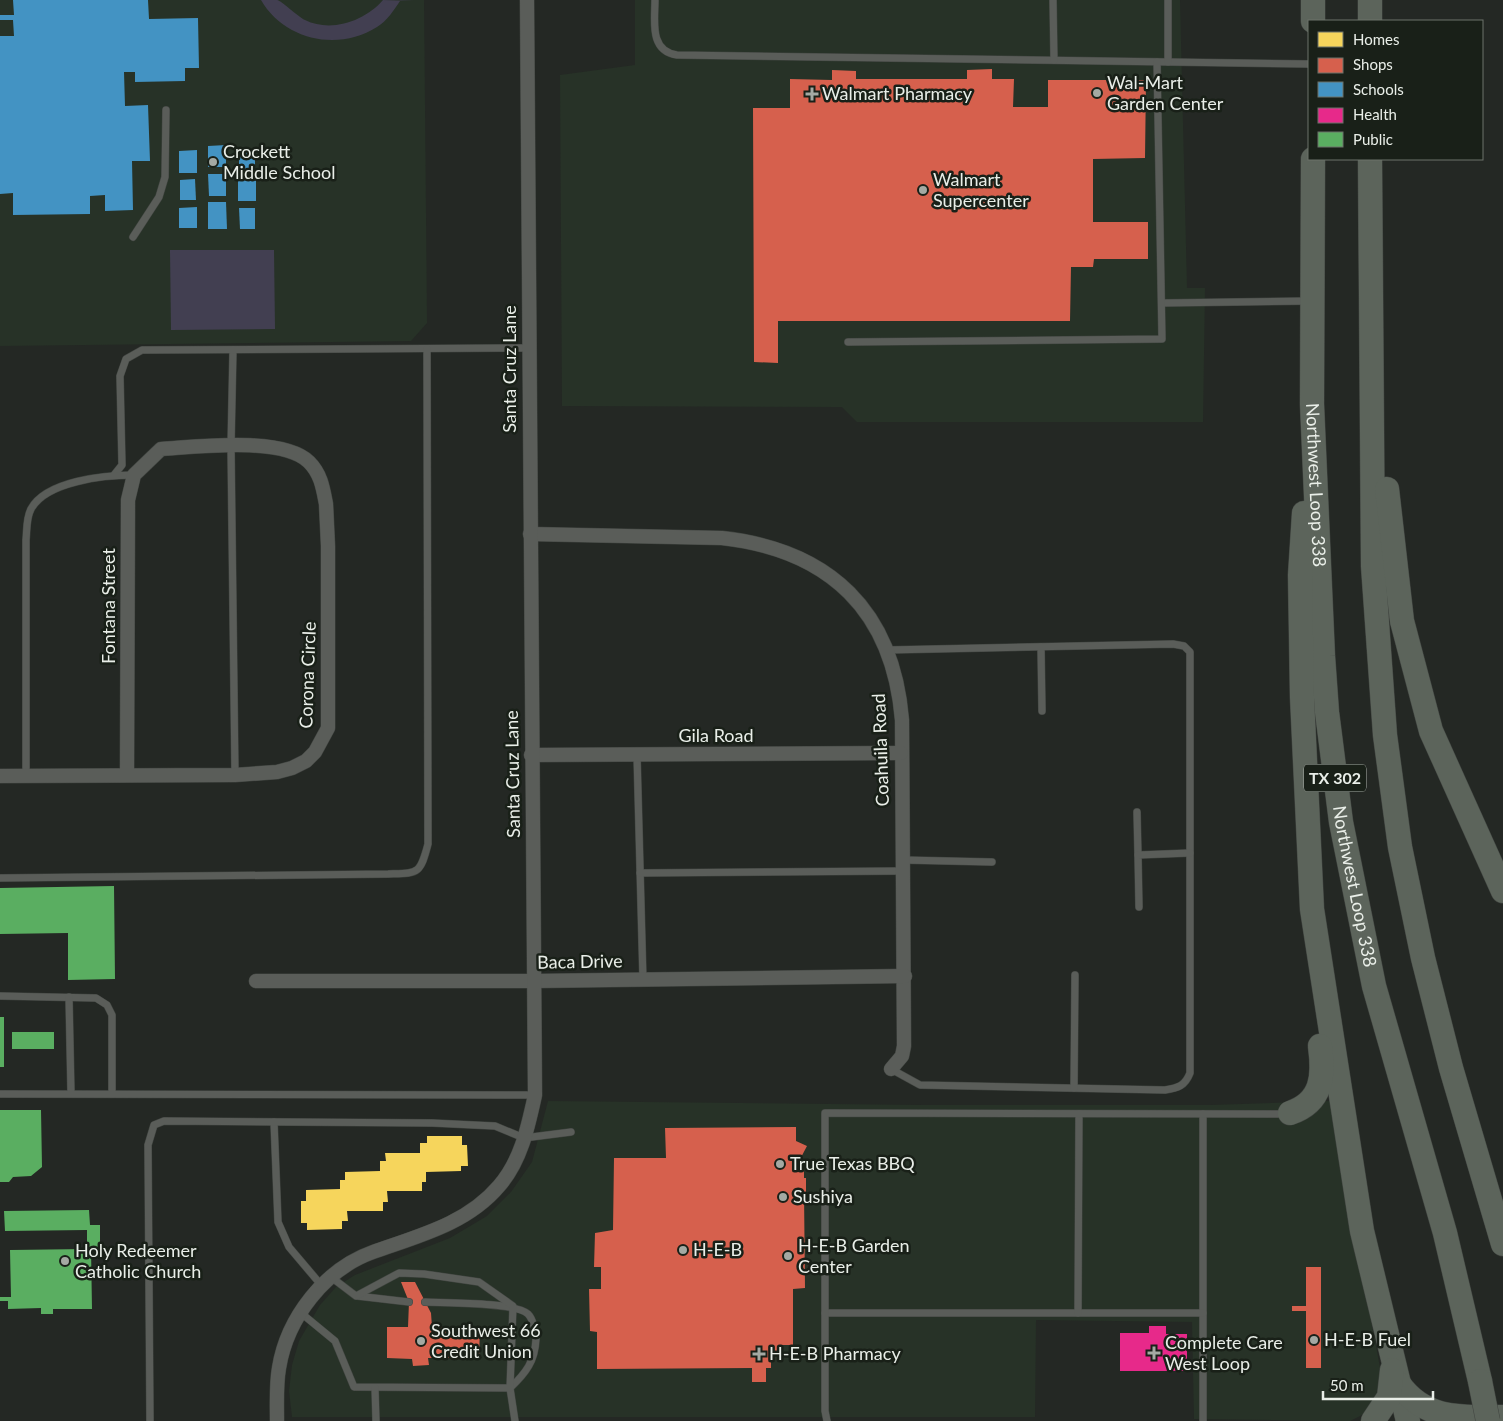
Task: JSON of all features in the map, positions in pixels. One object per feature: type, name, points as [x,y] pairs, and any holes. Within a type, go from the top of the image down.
[{"type":"highway","points":[[1313,0],[1313,20]]},
{"type":"highway","points":[[1370,0],[1370,20]]},
{"type":"highway","name":"Northwest Loop 338","points":[[1313,160],[1312,404],[1327,712],[1348,868],[1374,986],[1445,1233],[1488,1421]]},
{"type":"highway","name":"TX 302","points":[[1370,160],[1373,566],[1384,736],[1400,847],[1423,958],[1446,1050],[1503,1244]]},
{"type":"highway","points":[[1370,200],[1388,508],[1402,621],[1431,731],[1503,891]]},
{"type":"highway","points":[[1312,404],[1300,575],[1305,761],[1312,909],[1362,1231],[1408,1421]]},
{"type":"highway","points":[[1290,1113],[1304,1106],[1312,1098],[1321,1083],[1322,1075],[1306,948],[1298,820],[1305,761]]},
{"type":"highway","points":[[1373,1421],[1389,1397],[1394,1361]]},
{"type":"highway","points":[[1399,1384],[1419,1405],[1439,1414],[1503,1417]]},
{"type":"street","name":"Santa Cruz Lane","points":[[277,1421],[279,1367],[285,1342],[313,1295],[326,1281],[370,1253],[433,1232],[468,1212],[499,1186],[511,1169],[524,1138],[535,1095],[531,755],[527,0]]},
{"type":"street","name":"Corona Circle","points":[[0,776],[277,772],[292,768],[306,761],[324,738],[328,728],[330,696],[328,546],[322,483],[308,461],[297,453],[286,449],[231,446],[161,449],[134,475]]},
{"type":"street","name":"Fontana Street","points":[[127,774],[128,500],[134,475]]},
{"type":"street","name":"Coahuila Road","points":[[530,534],[722,538],[754,542],[785,550],[814,564],[839,583],[861,606],[879,633],[887,650],[900,693],[905,976],[904,1046],[902,1056],[891,1069]]},
{"type":"street","name":"Gila Road","points":[[531,755],[901,754]]},
{"type":"street","name":"Baca Drive","points":[[256,981],[534,981],[905,976]]},
{"type":"lane","points":[[655,0],[656,40],[670,54],[1308,64]]},
{"type":"lane","points":[[1053,0],[1054,60]]},
{"type":"lane","points":[[1168,0],[1168,62]]},
{"type":"lane","points":[[848,342],[1162,339],[1157,62]]},
{"type":"lane","points":[[133,237],[159,197],[165,177],[166,110]]},
{"type":"lane","points":[[1162,304],[1312,301]]},
{"type":"lane","points":[[114,475],[122,465],[120,376],[126,359],[142,350],[529,348]]},
{"type":"lane","points":[[0,878],[413,874],[423,865],[428,844],[427,349]]},
{"type":"lane","points":[[233,350],[231,446],[235,774]]},
{"type":"lane","points":[[26,776],[26,540],[30,511],[37,500],[50,490],[106,475],[134,475]]},
{"type":"lane","points":[[887,650],[1173,644],[1184,646],[1190,652],[1190,1073],[1186,1082],[1178,1088],[1165,1090],[920,1085],[891,1069]]},
{"type":"lane","points":[[1040,647],[1042,711]]},
{"type":"lane","points":[[637,755],[643,980]]},
{"type":"lane","points":[[1137,812],[1139,907]]},
{"type":"lane","points":[[1138,855],[1190,853]]},
{"type":"lane","points":[[640,873],[992,862]]},
{"type":"lane","points":[[1074,1088],[1075,975]]},
{"type":"lane","points":[[0,996],[96,998],[107,1005],[112,1015],[112,1093]]},
{"type":"lane","points":[[70,997],[71,1093]]},
{"type":"lane","points":[[0,1094],[535,1095]]},
{"type":"lane","points":[[827,1421],[825,1411],[825,1113],[1290,1113]]},
{"type":"lane","points":[[1078,1313],[1079,1114]]},
{"type":"lane","points":[[1203,1114],[1203,1421]]},
{"type":"lane","points":[[150,1421],[150,1134],[154,1125],[164,1120],[495,1126],[524,1138],[571,1132]]},
{"type":"lane","points":[[274,1122],[278,1222],[289,1247],[326,1281],[356,1296],[409,1302]]},
{"type":"lane","points":[[301,1313],[335,1341],[354,1387],[510,1388],[528,1370],[535,1352],[536,1332],[528,1314],[513,1306],[479,1282],[424,1274],[399,1273],[356,1296]]},
{"type":"lane","points":[[426,1302],[513,1306]]},
{"type":"lane","points":[[513,1306],[510,1388],[515,1421]]},
{"type":"lane","points":[[825,1313],[1203,1313]]},
{"type":"lane","points":[[375,1388],[376,1421]]},
{"type":"shaded area","name":"Crockett Middle School","points":[[0,0],[424,0],[427,323],[411,341],[0,346]]},
{"type":"shaded area","points":[[261,0],[277,0],[305,20],[315,24],[326,25],[347,23],[357,19],[367,14],[383,0],[414,1],[400,1],[384,22],[362,35],[346,39],[329,40],[313,38],[283,25],[271,14]]},
{"type":"shaded area","points":[[635,0],[1180,0],[1187,288],[1205,288],[1203,422],[857,422],[842,407],[562,406],[560,75],[635,65]]},
{"type":"shaded area","points":[[170,250],[274,250],[275,329],[171,330]]},
{"type":"shaded area","points":[[548,1101],[922,1105],[1211,1105],[1330,1101],[1382,1378],[1380,1392],[1368,1412],[1350,1421],[1194,1419],[1192,1322],[1036,1320],[1035,1417],[292,1417],[289,1391],[292,1365],[299,1341],[320,1305],[336,1287],[355,1275],[450,1238],[487,1216],[511,1192],[532,1162]]},
{"type":"building: Homes","points":[[427,1136],[462,1136],[462,1145],[467,1145],[468,1166],[461,1166],[461,1171],[426,1172],[426,1182],[422,1182],[422,1191],[387,1191],[388,1202],[383,1202],[383,1211],[347,1211],[348,1221],[342,1221],[342,1229],[307,1230],[307,1223],[301,1223],[301,1201],[306,1201],[306,1190],[340,1189],[340,1180],[345,1180],[345,1172],[380,1171],[380,1161],[386,1161],[385,1153],[420,1153],[420,1143],[427,1143]]},
{"type":"building: Shops","name":"Walmart Supercenter","points":[[992,69],[992,79],[1014,79],[1013,107],[1048,107],[1048,80],[1146,80],[1145,158],[1093,159],[1093,222],[1148,222],[1148,259],[1094,259],[1093,267],[1071,267],[1070,321],[778,321],[778,363],[754,362],[753,108],[790,108],[790,79],[832,80],[832,70],[856,71],[856,79],[967,79],[967,70]]},
{"type":"building: Shops","name":"H-E-B","points":[[796,1127],[796,1141],[807,1146],[797,1165],[804,1165],[804,1178],[806,1178],[806,1192],[804,1192],[805,1288],[793,1289],[793,1345],[782,1345],[782,1354],[771,1354],[771,1368],[766,1368],[766,1382],[752,1382],[752,1368],[597,1369],[597,1332],[590,1331],[589,1289],[601,1289],[601,1267],[594,1267],[595,1233],[613,1230],[614,1158],[666,1158],[665,1128]]},
{"type":"building: Shops","name":"H-E-B Fuel","points":[[1306,1267],[1321,1267],[1321,1368],[1306,1368],[1306,1311],[1292,1311],[1292,1306],[1306,1306]]},
{"type":"building: Shops","points":[[401,1282],[415,1282],[431,1313],[432,1327],[480,1327],[479,1358],[428,1358],[429,1365],[413,1366],[412,1359],[387,1358],[387,1327],[408,1327],[409,1302]]},
{"type":"building: Schools","points":[[13,0],[148,0],[149,19],[198,18],[199,68],[185,68],[185,81],[135,82],[135,72],[124,72],[125,106],[148,105],[150,161],[132,161],[133,210],[105,211],[105,195],[90,196],[90,214],[13,215],[13,193],[0,194],[0,36],[14,36],[13,20],[0,20],[0,15],[14,15]]},
{"type":"building: Schools","points":[[226,145],[226,167],[208,167],[208,146]]},
{"type":"building: Schools","points":[[197,150],[197,173],[179,173],[179,151]]},
{"type":"building: Schools","points":[[239,151],[255,151],[255,172],[239,172]]},
{"type":"building: Schools","points":[[208,174],[226,174],[226,196],[209,196]]},
{"type":"building: Schools","points":[[195,179],[196,200],[180,200],[180,180]]},
{"type":"building: Schools","points":[[238,179],[256,179],[256,201],[238,201]]},
{"type":"building: Schools","points":[[208,202],[226,202],[227,229],[208,229]]},
{"type":"building: Schools","points":[[197,207],[197,228],[179,228],[179,208]]},
{"type":"building: Schools","points":[[239,208],[255,208],[255,229],[240,229]]},
{"type":"building: Health","name":"Complete Care West Loop","points":[[1149,1326],[1166,1326],[1166,1334],[1187,1334],[1187,1371],[1120,1371],[1120,1333],[1149,1333]]},
{"type":"building: Public","points":[[114,886],[115,979],[68,980],[68,933],[0,934],[0,888]]},
{"type":"building: Public","points":[[0,1017],[4,1017],[4,1067],[0,1067]]},
{"type":"building: Public","points":[[12,1032],[54,1032],[54,1049],[12,1049]]},
{"type":"building: Public","points":[[0,1110],[41,1110],[42,1167],[31,1176],[13,1177],[9,1182],[0,1182]]},
{"type":"building: Public","points":[[89,1210],[90,1225],[100,1225],[100,1248],[91,1248],[92,1309],[53,1309],[53,1314],[41,1314],[41,1308],[8,1309],[8,1301],[0,1301],[0,1297],[11,1297],[10,1250],[87,1249],[87,1230],[5,1231],[4,1211]]},
{"type":"place","name":"Wal-Mart Garden Center","points":[[1097,93]]},
{"type":"place","name":"Walmart Pharmacy","points":[[812,94]]},
{"type":"place","name":"Crockett Middle School","points":[[213,162]]},
{"type":"place","name":"Walmart Supercenter","points":[[923,190]]},
{"type":"place","name":"True Texas BBQ","points":[[780,1164]]},
{"type":"place","name":"Sushiya","points":[[783,1197]]},
{"type":"place","name":"H-E-B","points":[[683,1250]]},
{"type":"place","name":"H-E-B Garden Center","points":[[788,1256]]},
{"type":"place","name":"Holy Redeemer Catholic Church","points":[[65,1261]]},
{"type":"place","name":"H-E-B Fuel","points":[[1314,1340]]},
{"type":"place","name":"Southwest 66 Credit Union","points":[[421,1341]]},
{"type":"place","name":"Complete Care West Loop","points":[[1154,1353]]},
{"type":"place","name":"H-E-B Pharmacy","points":[[759,1354]]}]
